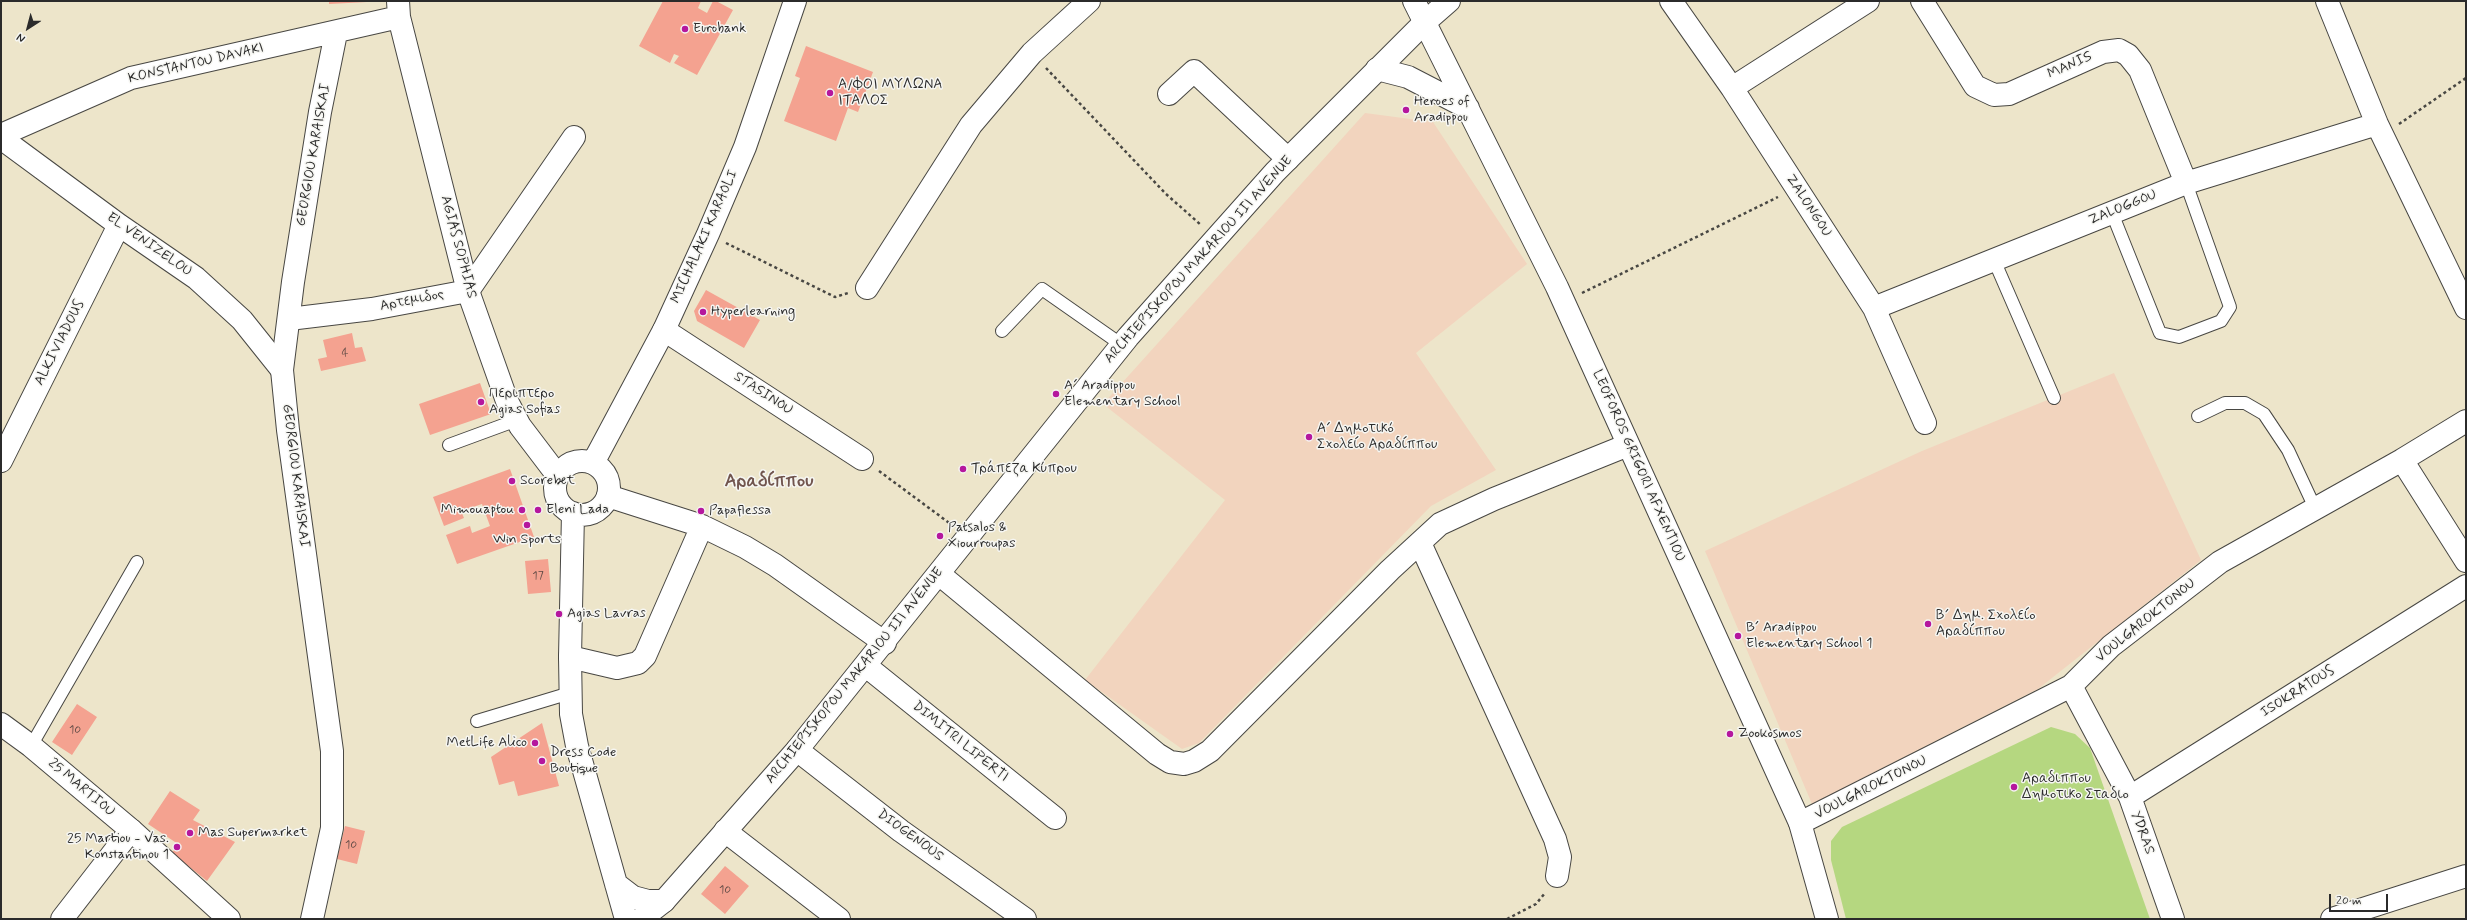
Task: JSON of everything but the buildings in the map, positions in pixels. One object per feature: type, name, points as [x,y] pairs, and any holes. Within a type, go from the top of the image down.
[{"type":"street","name":"MICHALAKI KARAOLI","points":[[593,463],[664,330],[708,234],[745,147],[796,1]]},
{"type":"street","points":[[867,288],[971,125],[1032,53],[1089,1]]},
{"type":"street","name":"LEOFOROS GRIGORI AFXENTIOU","points":[[1414,1],[1563,302],[1800,823],[1827,919]]},
{"type":"street","name":"ARCHIEPISKOPOU MAKARIOU III AVENUE","points":[[641,919],[664,901],[797,750],[885,643],[1122,344],[1288,159],[1377,69],[1425,22],[1449,1]]},
{"type":"street","name":"ZALONGOU","points":[[1671,1],[1732,88],[1874,308],[1925,423]]},
{"type":"street","points":[[1732,88],[1868,1]]},
{"type":"street","name":"MANIS","points":[[1922,1],[1975,86],[1994,95],[2009,94],[2103,52],[2119,50],[2128,55],[2140,70],[2186,183]]},
{"type":"street","points":[[2327,1],[2380,130],[2466,308]]},
{"type":"street","name":"KONSTANTOU DAVAKI","points":[[1,136],[130,78],[336,33],[399,9]]},
{"type":"street","name":"AGIAS SOPHIAS","points":[[399,9],[468,291],[507,401],[517,420],[558,476]]},
{"type":"street","name":"GEORGIOU KARAISKAI","points":[[312,919],[332,828],[332,751],[288,430],[282,370],[292,282],[320,112],[336,33]]},
{"type":"street","points":[[1377,69],[1408,76],[1468,108]]},
{"type":"street","points":[[1169,94],[1194,71],[1288,159]]},
{"type":"street","name":"ZALOGGOU","points":[[1874,308],[2186,183],[2380,130]]},
{"type":"street","name":"EL VENIZELOU","points":[[1,136],[119,225],[196,278],[242,320],[282,370]]},
{"type":"street","points":[[468,291],[574,137]]},
{"type":"street","name":"ALKIVIADOUS","points":[[1,461],[119,225]]},
{"type":"street","name":"Αρτεμιδος","points":[[289,319],[372,309],[468,291]]},
{"type":"street","name":"STASINOU","points":[[664,330],[862,459]]},
{"type":"street","name":"VOULGAROKTONOU","points":[[1800,823],[2071,686],[2111,646],[2220,562],[2402,460],[2466,421]]},
{"type":"street","points":[[939,574],[1157,754],[1170,762],[1184,764],[1194,761],[1210,751],[1440,524],[1481,505],[1628,445]]},
{"type":"street","points":[[2402,460],[2466,561]]},
{"type":"street","points":[[585,461],[600,467],[609,481],[608,496],[605,504],[594,512],[582,515],[573,513],[559,502],[555,485],[558,476],[562,469],[573,463],[585,461]]},
{"type":"street","points":[[608,496],[702,526],[775,565],[885,643]]},
{"type":"street","points":[[573,513],[570,657],[571,714],[577,746],[626,919]]},
{"type":"street","points":[[570,657],[617,668],[638,664],[645,656],[702,526]]},
{"type":"street","points":[[1420,543],[1555,839],[1560,857],[1557,876]]},
{"type":"street","name":"ISOKRATOUS","points":[[2130,797],[2466,586]]},
{"type":"street","name":"DIMITRI LIPERTI","points":[[866,666],[1055,818]]},
{"type":"street","name":"YDRAS","points":[[2071,686],[2130,797],[2173,919]]},
{"type":"street","name":"25 MARTIOU","points":[[1,724],[31,746],[131,830],[229,919]]},
{"type":"street","name":"DIOGENOUS","points":[[797,750],[901,831],[1025,919]]},
{"type":"street","points":[[62,919],[131,830]]},
{"type":"street","points":[[725,831],[838,919]]},
{"type":"street","points":[[2332,919],[2466,876]]},
{"type":"street","points":[[616,884],[633,897],[648,901],[664,901]]},
{"type":"lane","points":[[2112,213],[2160,333],[2179,337],[2221,321],[2230,307],[2186,183]]},
{"type":"lane","points":[[1994,260],[2054,398]]},
{"type":"lane","points":[[1002,331],[1042,289],[1122,344]]},
{"type":"lane","points":[[2198,416],[2225,403],[2244,403],[2264,414],[2288,450],[2315,508]]},
{"type":"lane","points":[[448,446],[517,420]]},
{"type":"lane","points":[[31,746],[137,562]]},
{"type":"lane","points":[[477,721],[570,693]]},
{"type":"path","points":[[1032,53],[1166,194],[1216,239]]},
{"type":"path","points":[[2380,130],[2466,78]]},
{"type":"path","points":[[1563,302],[1797,188]]},
{"type":"path","points":[[708,234],[835,297],[867,288]]},
{"type":"path","points":[[862,459],[968,538]]},
{"type":"path","points":[[1507,919],[1536,904],[1557,876]]},
{"type":"shaded area","name":"Α´ Δημοτικό Σχολείο Αραδίππου","points":[[1365,113],[1433,122],[1527,264],[1416,353],[1496,470],[1431,506],[1199,743],[1182,749],[1085,680],[1225,500],[1103,404]]},
{"type":"shaded area","name":"Β´ Δημ. Σχολείο Αραδίππου","points":[[2114,373],[2201,560],[2038,689],[1812,804],[1705,551],[1922,451]]},
{"type":"green space","name":"Αραδιππου Δημοτικο Σταδιο","points":[[2051,727],[2075,734],[2090,748],[2150,919],[1846,919],[1831,860],[1831,841],[1842,827]]},
{"type":"place","name":"Eurobank","points":[[685,29]]},
{"type":"place","name":"Α/ΦΟΙ ΜΥΛΩΝΑ ΙΤΑΛΟΣ","points":[[830,93]]},
{"type":"place","name":"Heroes of Aradippou","points":[[1406,110]]},
{"type":"place","name":"Hyperlearning","points":[[703,312]]},
{"type":"place","name":"A´ Aradippou Elementary School","points":[[1056,394]]},
{"type":"place","name":"Περιπτερο Agias Sofias","points":[[481,402]]},
{"type":"place","name":"Α´ Δημοτικό Σχολείο Αραδίππου","points":[[1309,437]]},
{"type":"place","name":"Τράπεζα Κύπρου","points":[[963,469]]},
{"type":"place","name":"Scorebet","points":[[512,481]]},
{"type":"place","name":"Mimouaptou","points":[[522,510]]},
{"type":"place","name":"Eleni Lada","points":[[538,510]]},
{"type":"place","name":"Papaflessa","points":[[701,511]]},
{"type":"place","name":"Win Sports","points":[[527,525]]},
{"type":"place","name":"Patsalos & Xiourroupas","points":[[940,536]]},
{"type":"place","name":"Agias Lavras","points":[[559,614]]},
{"type":"place","name":"Β´ Δημ. Σχολείο Αραδίππου","points":[[1928,624]]},
{"type":"place","name":"B´ Aradippou Elementary School 1","points":[[1738,636]]},
{"type":"place","name":"Zookosmos","points":[[1730,734]]},
{"type":"place","name":"MetLife Alico","points":[[535,743]]},
{"type":"place","name":"Dress Code Boutique","points":[[542,761]]},
{"type":"place","name":"Αραδιππου Δημοτικο Σταδιο","points":[[2014,787]]},
{"type":"place","name":"Mas Supermarket","points":[[190,833]]},
{"type":"place","name":"25 Martiou - Vas. Konstantinou 1","points":[[177,847]]},
{"type":"district","name":"Αραδίππου","points":[[769,482]]}]
